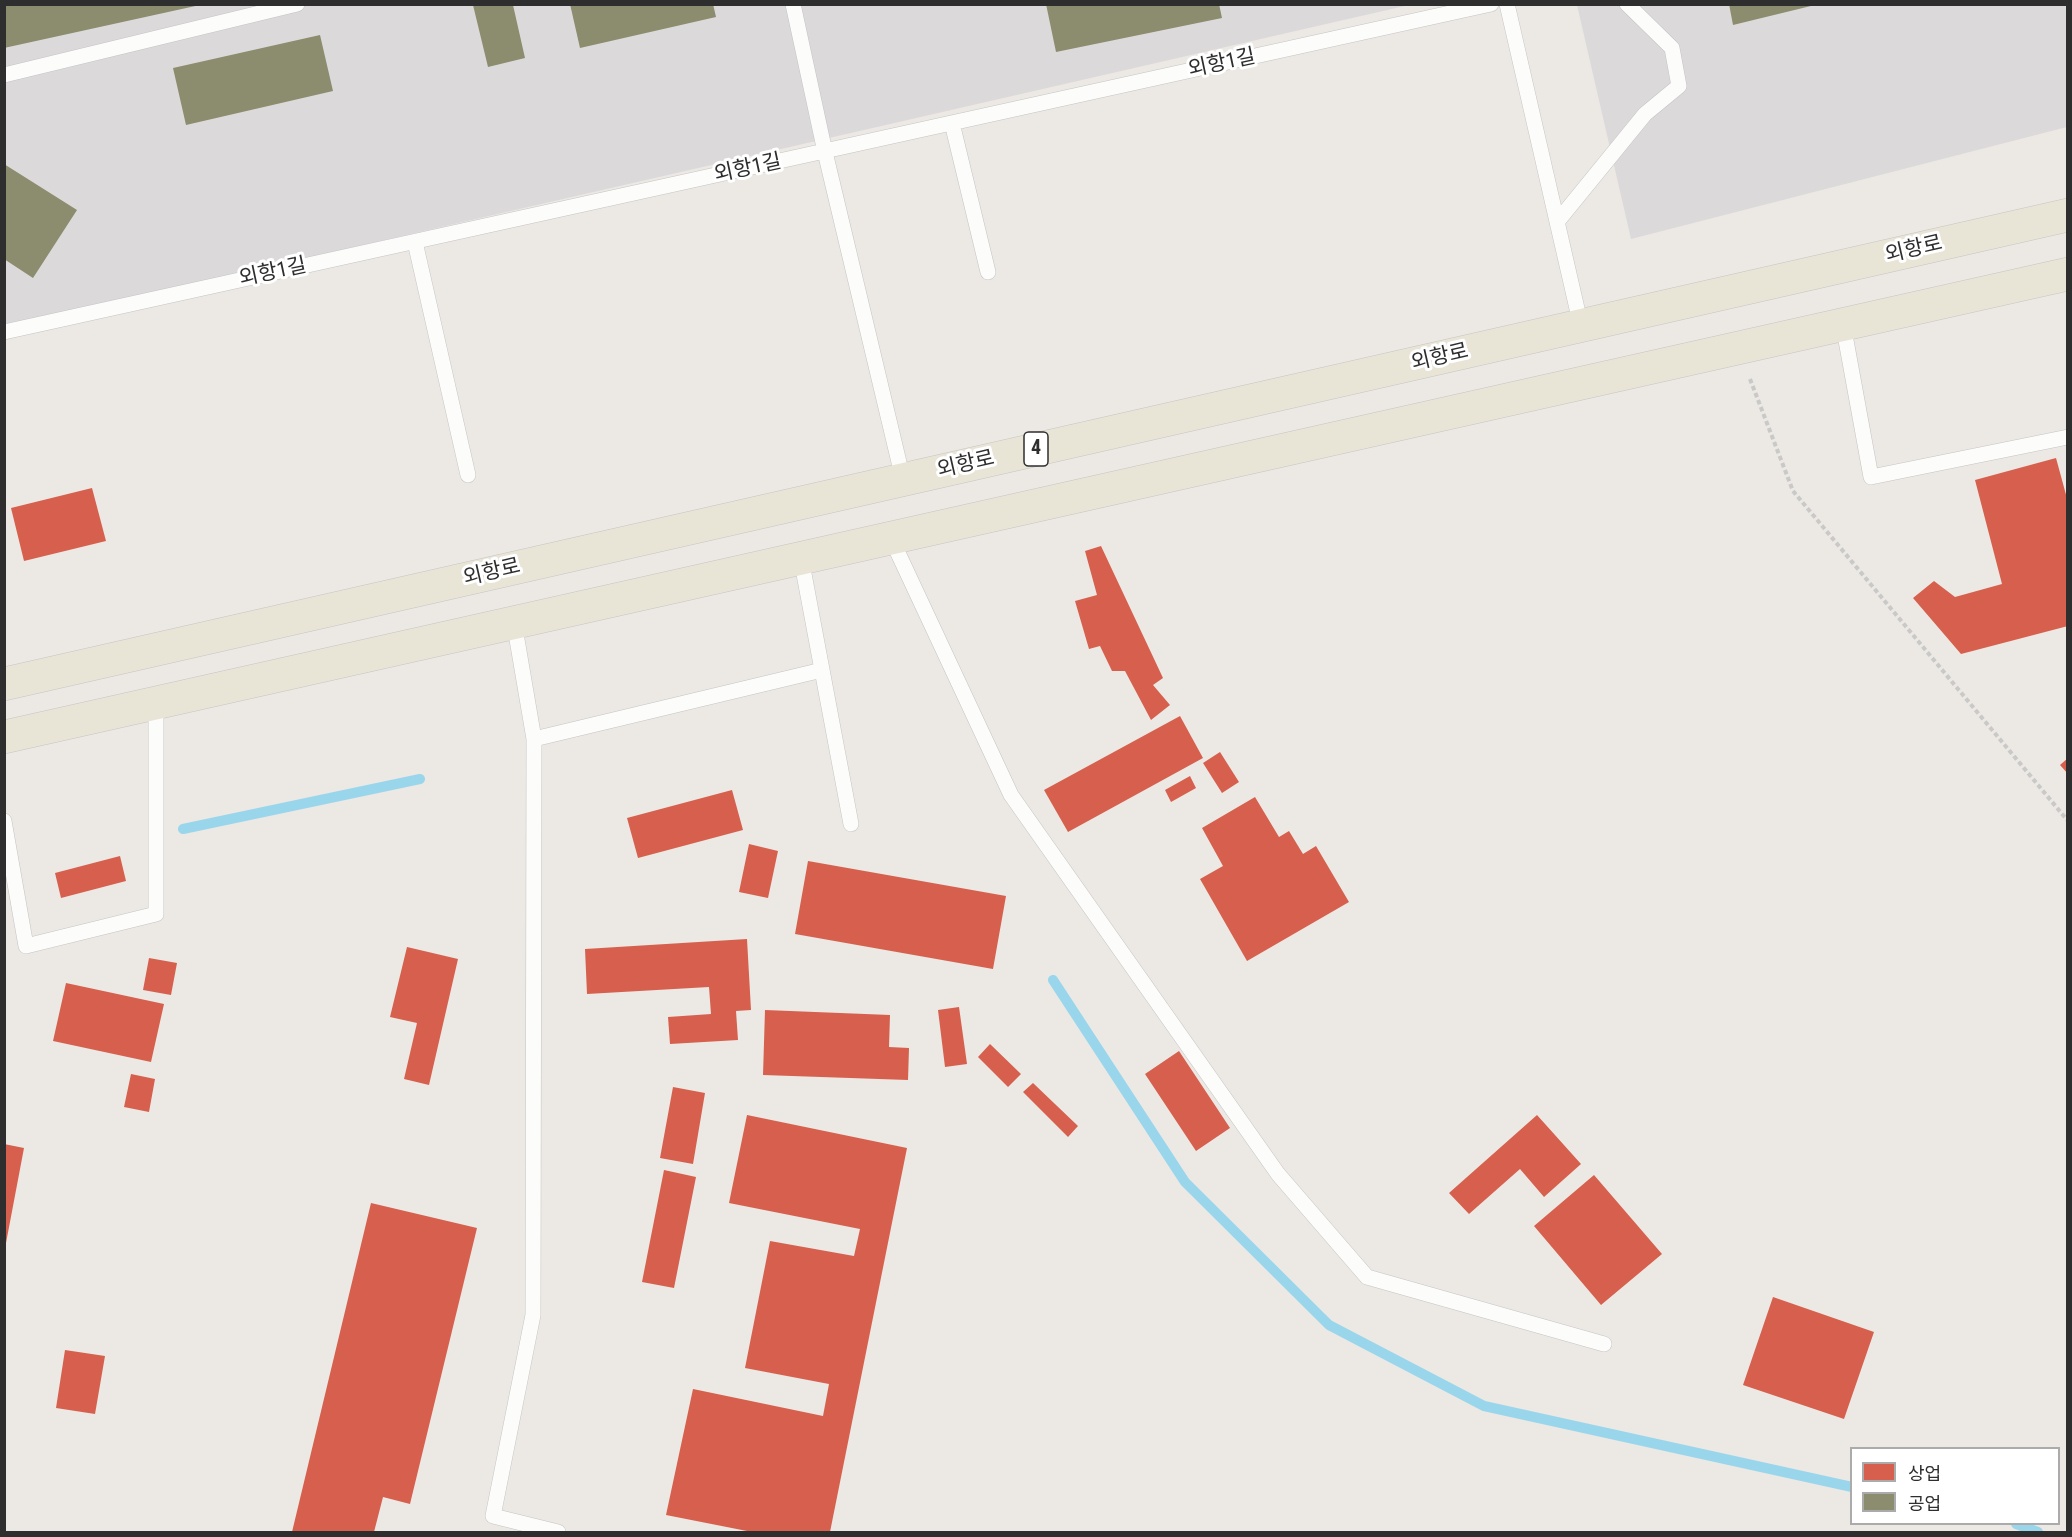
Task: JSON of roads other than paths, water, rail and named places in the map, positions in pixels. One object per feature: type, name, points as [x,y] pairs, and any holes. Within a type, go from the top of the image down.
[{"type":"main road","name":"외항로","points":[[4,684],[2067,215]]},
{"type":"main road","points":[[4,737],[1843,324],[2067,277]]},
{"type":"lane","points":[[4,75],[297,4]]},
{"type":"lane","points":[[793,4],[825,152],[903,479]]},
{"type":"lane","name":"외항1길","points":[[4,332],[1491,4]]},
{"type":"lane","points":[[1507,4],[1581,326]]},
{"type":"lane","points":[[1557,222],[1645,114],[1679,86],[1672,48],[1627,4]]},
{"type":"lane","points":[[952,123],[988,273]]},
{"type":"lane","points":[[415,242],[468,475]]},
{"type":"lane","points":[[1843,324],[1871,477],[2067,437]]},
{"type":"lane","points":[[891,538],[1011,795],[1278,1174],[1367,1277],[1604,1344]]},
{"type":"lane","points":[[801,558],[851,825]]},
{"type":"lane","points":[[514,622],[534,739],[533,1315],[493,1516],[558,1533]]},
{"type":"lane","points":[[534,739],[822,670]]},
{"type":"lane","points":[[4,821],[26,946],[156,914],[156,703]]},
{"type":"waterway","points":[[183,829],[420,779]]},
{"type":"waterway","points":[[1053,980],[1185,1182],[1329,1325],[1484,1406],[1850,1487]]},
{"type":"waterway","points":[[2019,1525],[2038,1532]]}]
